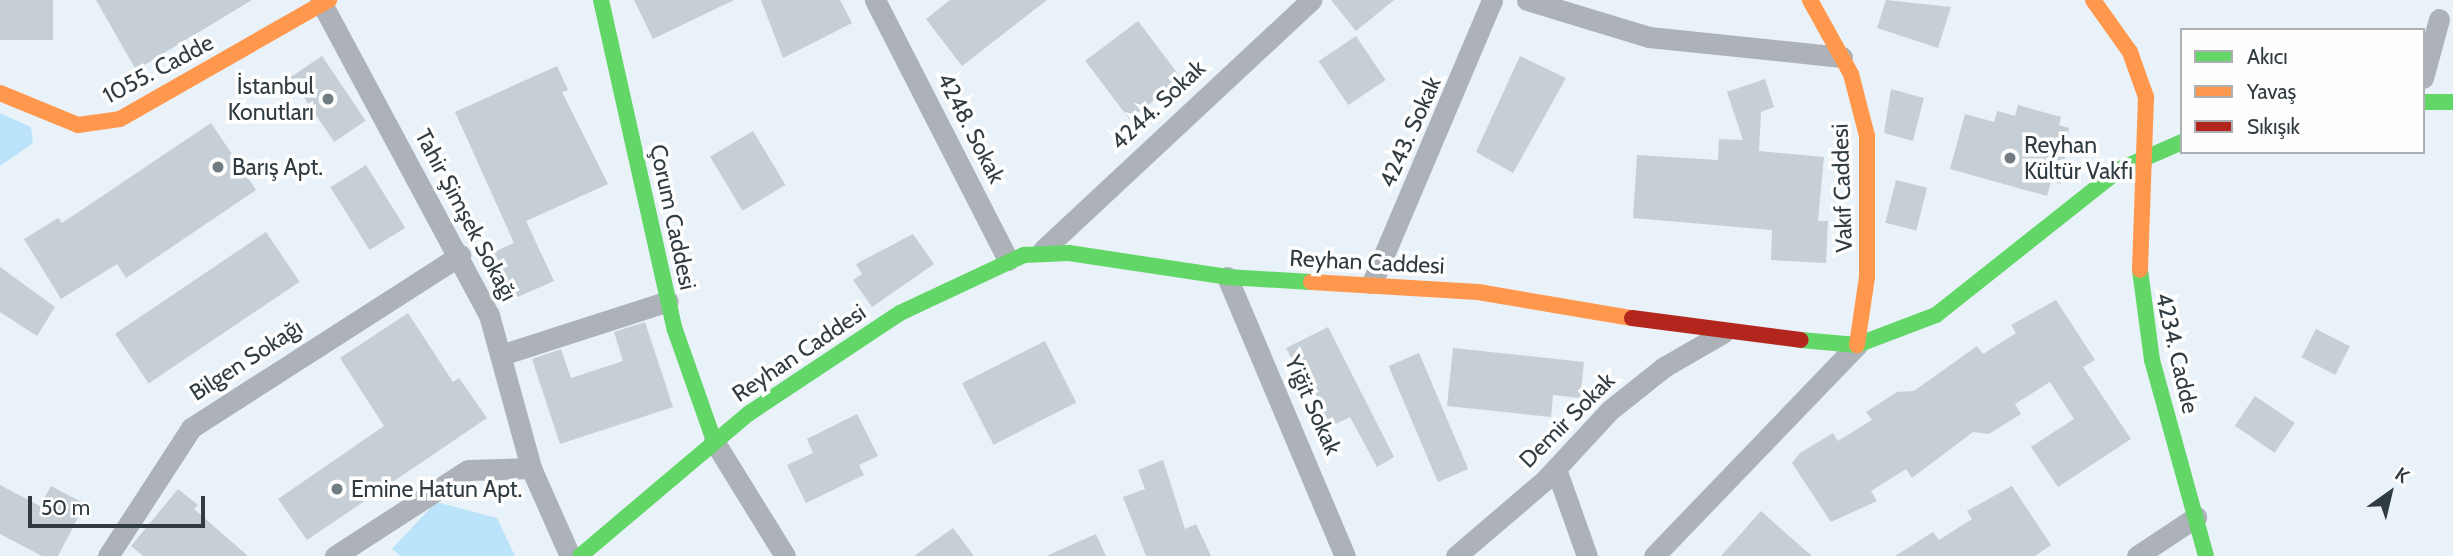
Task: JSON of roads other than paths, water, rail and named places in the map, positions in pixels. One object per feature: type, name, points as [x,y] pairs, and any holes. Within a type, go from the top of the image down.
[{"type":"street","name":"Çorum Caddesi","points":[[601,0],[668,300],[714,441]]},
{"type":"street","name":"4248. Sokak","points":[[875,0],[1008,260]]},
{"type":"street","name":"4244. Sokak","points":[[1043,250],[1311,0]]},
{"type":"street","name":"4243. Sokak","points":[[1372,283],[1492,0]]},
{"type":"street","points":[[1527,0],[1648,37],[1842,57]]},
{"type":"street","name":"Vakıf Caddesi","points":[[1810,0],[1842,57],[1859,96],[1868,156],[1867,277],[1857,345]]},
{"type":"street","name":"4234. Cadde","points":[[2093,0],[2140,74],[2143,155],[2137,260],[2144,326],[2206,556]]},
{"type":"street","name":"1055. Cadde","points":[[0,93],[78,125],[120,120],[324,1]]},
{"type":"street","name":"Tahir Şimşek Sokağı","points":[[324,1],[460,255],[503,354],[531,468],[570,556]]},
{"type":"street","points":[[2425,71],[2439,19]]},
{"type":"street","points":[[2425,102],[2453,102]]},
{"type":"street","name":"Reyhan Caddesi","points":[[580,556],[714,441],[900,313],[1008,260],[1043,250],[1227,277],[1372,283],[1516,298],[1723,333],[1857,345],[1903,332],[1965,296],[2143,155],[2180,143]]},
{"type":"street","name":"Bilgen Sokağı","points":[[108,556],[191,428],[460,255]]},
{"type":"street","name":"Yiğit Sokak","points":[[1227,277],[1345,556]]},
{"type":"street","points":[[503,354],[668,300]]},
{"type":"street","name":"Demir Sokak","points":[[1456,556],[1556,469],[1621,401],[1664,367],[1723,333]]},
{"type":"street","points":[[1654,556],[1857,345]]},
{"type":"street","points":[[714,441],[785,556]]},
{"type":"street","points":[[335,556],[468,470],[531,468]]},
{"type":"street","points":[[1556,469],[1587,556]]},
{"type":"street","points":[[2137,556],[2196,517]]},
{"type":"place","name":"İstanbul Konutları","points":[[328,99]]},
{"type":"place","name":"Reyhan Kültür Vakfı","points":[[2010,158]]},
{"type":"place","name":"Barış Apt.","points":[[218,167]]},
{"type":"place","name":"Emine Hatun Apt.","points":[[337,489]]}]
